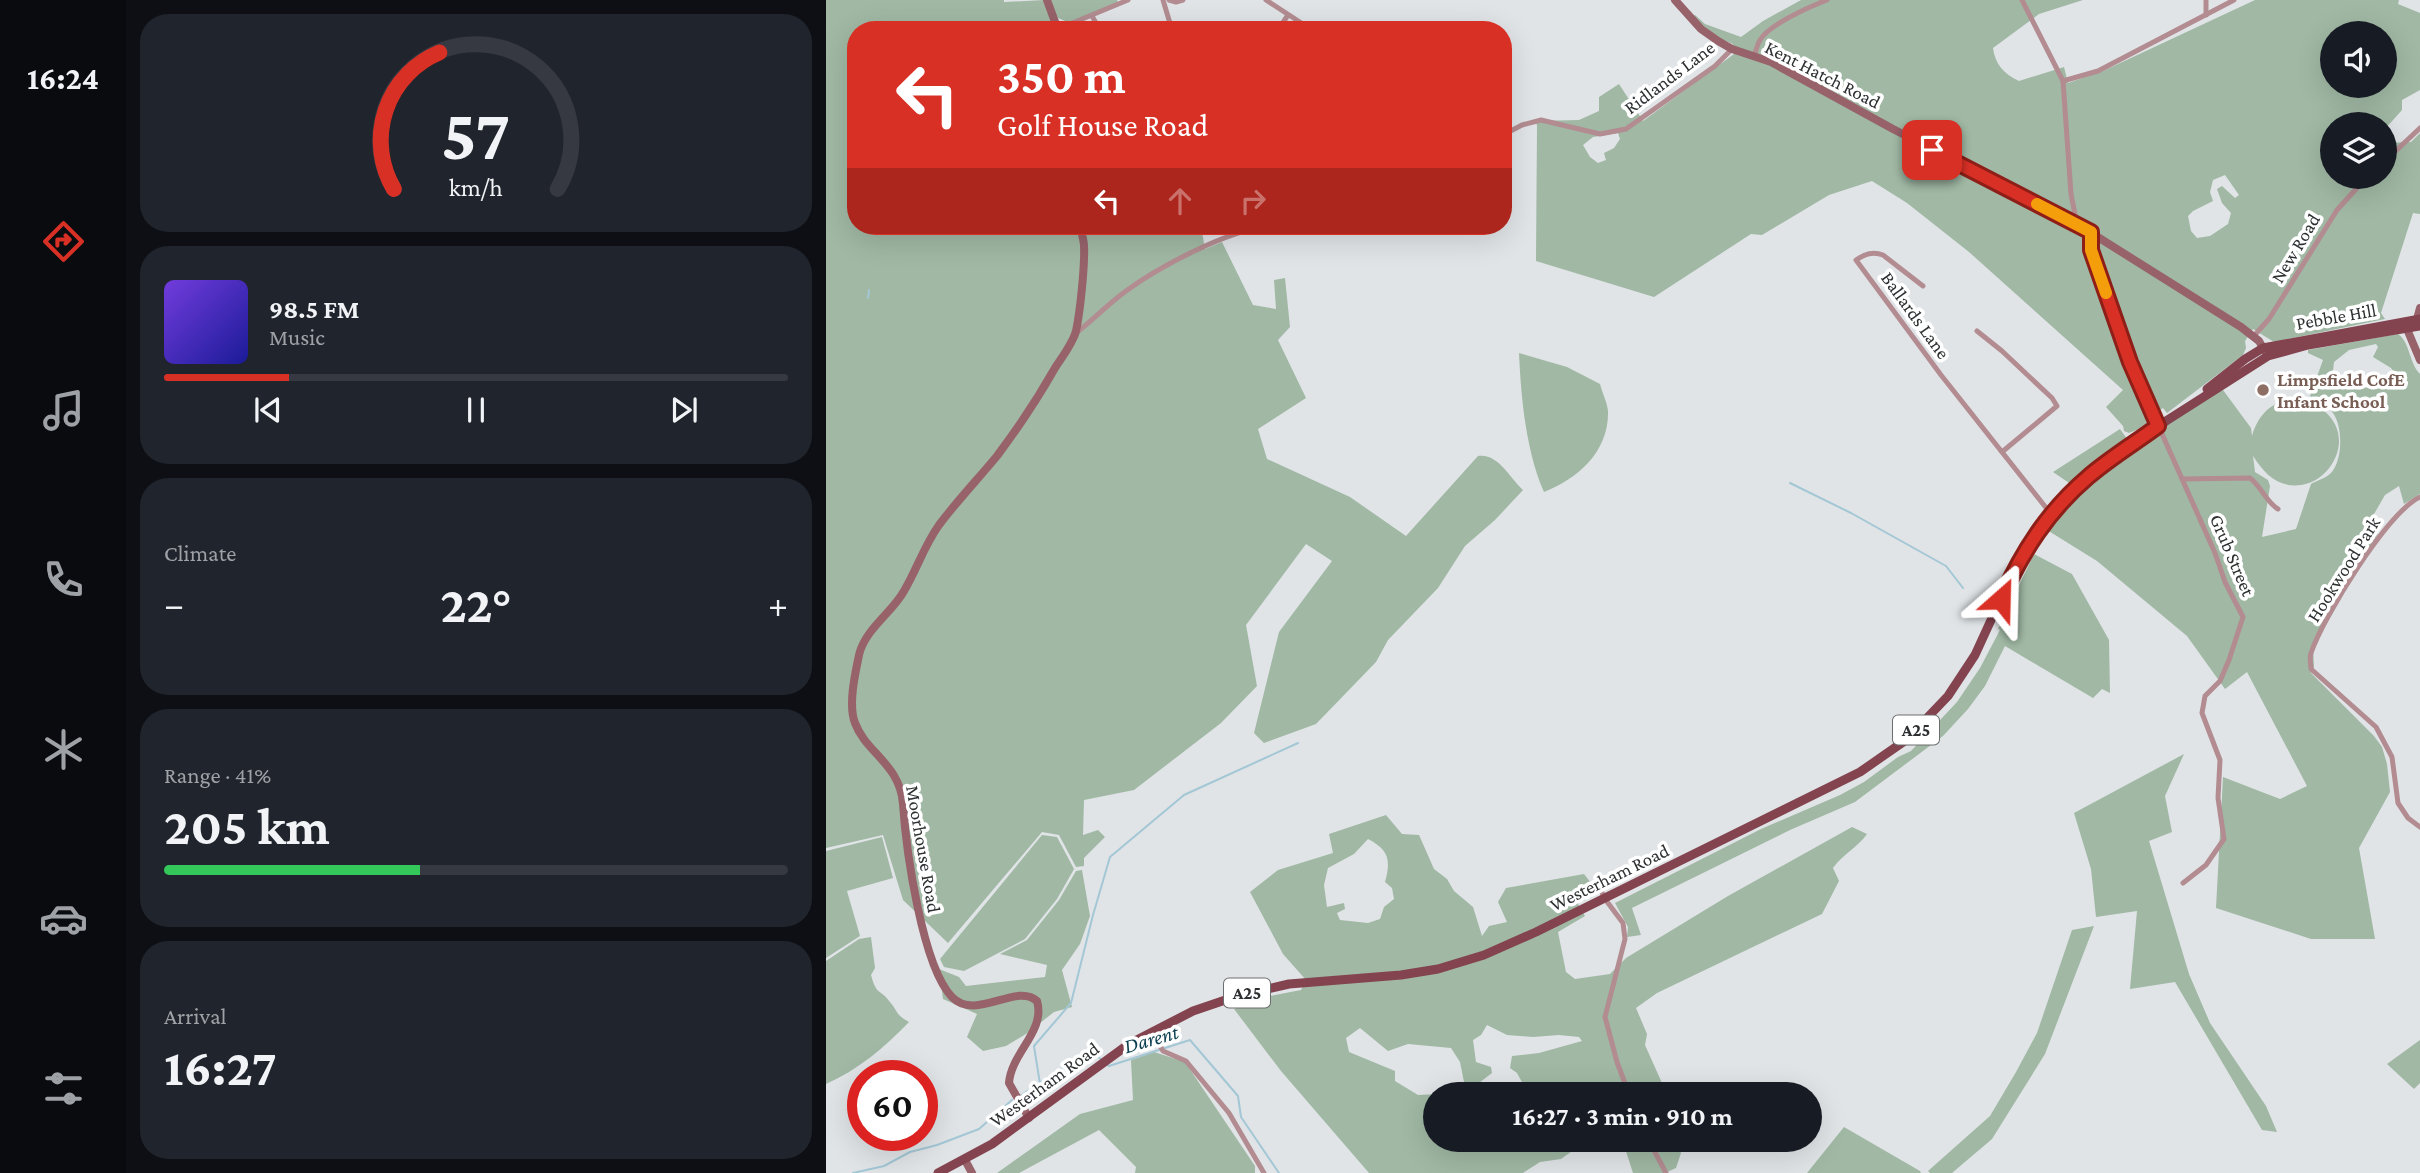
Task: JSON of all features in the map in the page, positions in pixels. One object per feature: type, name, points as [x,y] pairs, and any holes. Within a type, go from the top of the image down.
[{"type":"main road","name":"Pebble Hill","points":[[2262,355],[2415,323]]},
{"type":"main road","name":"Westerham Road","points":[[938,1173],[965,1160],[1029,1118],[1104,1061],[1151,1031],[1205,1007],[1265,989],[1304,982],[1410,974],[1466,961],[1511,945],[1849,778],[1876,762],[1906,740],[1932,714],[1962,675],[2019,562],[2051,514],[2087,477],[2262,355]]},
{"type":"street","points":[[1047,0],[1055,21]]},
{"type":"street","points":[[1078,21],[1128,0]]},
{"type":"street","points":[[1169,0],[1176,2]]},
{"type":"street","points":[[1169,21],[1164,2],[1183,0]]},
{"type":"street","points":[[1266,0],[1298,21]]},
{"type":"street","name":"Kent Hatch Road","points":[[1675,0],[1701,29],[1732,49],[1771,62],[1893,130],[2077,224],[2253,337]]},
{"type":"street","points":[[1754,56],[1760,40],[1770,30],[1827,0]]},
{"type":"street","points":[[2022,0],[2066,81],[2071,194],[2077,224]]},
{"type":"street","points":[[2206,0],[2206,15]]},
{"type":"street","points":[[2066,81],[2098,71],[2234,0]]},
{"type":"street","points":[[1284,21],[1288,15]]},
{"type":"street","points":[[1091,16],[1094,21]]},
{"type":"street","name":"Ridlands Lane","points":[[1512,130],[1541,120],[1600,134],[1626,129],[1715,66],[1732,49]]},
{"type":"street","points":[[2397,150],[2420,128]]},
{"type":"street","name":"New Road","points":[[2253,337],[2269,319],[2336,210],[2356,189]]},
{"type":"street","name":"Grub Street","points":[[2091,232],[2091,250],[2130,362],[2162,424],[2225,582],[2243,617],[2230,660],[2220,681],[2204,696],[2202,713],[2220,760],[2218,798],[2224,839],[2206,865],[2183,883]]},
{"type":"street","name":"Moorhouse Road","points":[[1029,1118],[1009,1083],[1015,1062],[1034,1030],[1039,1012],[1037,1001],[1028,996],[1019,996],[970,1005],[957,1001],[942,985],[930,959],[922,928],[902,796],[892,772],[862,736],[855,722],[853,702],[859,652],[870,634],[904,593],[922,552],[939,526],[998,454],[1042,391],[1076,333],[1084,246],[1082,235]]},
{"type":"street","points":[[1076,333],[1148,276],[1230,235]]},
{"type":"street","name":"Ballards Lane","points":[[1923,286],[1883,255],[1875,252],[1856,260],[1941,375],[2051,514]]},
{"type":"street","points":[[2419,358],[2415,323],[2420,308]]},
{"type":"street","name":"Ballards Lane","points":[[1977,331],[2009,357],[2057,406],[2001,452]]},
{"type":"street","points":[[2253,337],[2262,355]]},
{"type":"street","points":[[2182,479],[2250,478],[2278,509]]},
{"type":"street","name":"Hookwood Park","points":[[2420,497],[2406,505],[2386,527],[2363,561],[2310,656],[2311,670],[2376,727],[2392,757],[2398,803],[2407,818],[2420,827]]},
{"type":"street","points":[[1598,884],[1625,929],[1625,939],[1605,1017],[1624,1082]]},
{"type":"street","points":[[1151,1031],[1163,1051],[1186,1061],[1228,1113],[1264,1173]]},
{"type":"street","points":[[1655,1152],[1666,1173]]},
{"type":"street","points":[[965,1160],[972,1173]]},
{"type":"green space","points":[[826,0],[1044,0],[1051,21],[847,21],[847,235],[1203,235],[1205,249],[1222,242],[1253,305],[1276,309],[1274,280],[1285,278],[1290,327],[1278,340],[1306,398],[1258,429],[1267,459],[1350,497],[1406,536],[1478,456],[1492,458],[1523,490],[1495,520],[1465,546],[1438,588],[1388,640],[1376,662],[1316,724],[1264,743],[1254,733],[1279,632],[1332,561],[1306,544],[1246,625],[1257,686],[1221,723],[1134,790],[1084,800],[1083,835],[1098,830],[1105,837],[1084,858],[1084,866],[1076,867],[1059,835],[1042,832],[948,943],[903,900],[883,835],[826,848]]},
{"type":"green space","points":[[1048,0],[1118,2],[1075,21],[1058,18]]},
{"type":"green space","points":[[1801,0],[2083,0],[2039,14],[1993,48],[2001,68],[2019,81],[2064,67],[2068,83],[2103,71],[2255,0],[2399,0],[2398,4],[2420,13],[2420,90],[2402,100],[2402,110],[2397,116],[2397,112],[2320,112],[2320,189],[2397,189],[2397,143],[2411,142],[2420,133],[2420,214],[2413,213],[2381,313],[2385,319],[2274,342],[2253,329],[2245,341],[2243,355],[2167,413],[2163,408],[2151,416],[2147,426],[2129,433],[2124,431],[2123,426],[2106,407],[2123,390],[1969,252],[1907,203],[1872,181],[1829,195],[1762,235],[1751,234],[1654,297],[1536,261],[1536,121],[1579,120],[1599,111],[1599,97],[1619,84],[1643,121],[1734,54],[1733,44],[1719,38],[1692,17],[1695,15],[1705,24],[1741,37]],"holes":[[[1618,133],[1620,139],[1614,148],[1604,153],[1606,160],[1598,163],[1590,157],[1583,145],[1593,137]],[[2225,175],[2239,195],[2235,198],[2222,186],[2217,189],[2222,203],[2231,213],[2228,224],[2210,236],[2197,238],[2191,231],[2188,216],[2213,201],[2210,192],[2213,180]]]},
{"type":"green space","points":[[2398,334],[2405,342],[2420,374],[2420,494],[2404,504],[2399,486],[2385,495],[2367,526],[2378,534],[2313,647],[2314,667],[2311,673],[2374,736],[2382,747],[2387,764],[2390,792],[2359,848],[2375,939],[2311,939],[2216,908],[2223,777],[2280,799],[2307,786],[2247,672],[2225,689],[2187,636],[2097,561],[2047,530],[2078,489],[2053,472],[2120,429],[2133,447],[2223,390],[2251,428],[2252,436],[2263,415],[2278,403],[2295,400],[2312,404],[2326,413],[2336,427],[2339,444],[2332,464],[2323,475],[2310,482],[2292,485],[2278,482],[2253,456],[2255,472],[2268,480],[2270,486],[2262,537],[2296,529],[2311,484],[2331,473],[2340,452],[2339,426],[2333,413],[2310,396],[2323,360],[2308,353],[2308,350]],"holes":[[[2376,344],[2378,347],[2373,357],[2391,368],[2398,378],[2392,388],[2336,387],[2332,380],[2334,362],[2349,350]]]},
{"type":"green space","points":[[1519,353],[1567,367],[1600,384],[1608,411],[1603,439],[1590,461],[1569,479],[1544,492],[1529,442]]},
{"type":"green space","points":[[2034,554],[2072,574],[2109,640],[2110,693],[2102,689],[2093,698],[2005,646],[1985,686],[1943,736],[1855,802],[1790,830],[1632,908],[1641,935],[1627,937],[1628,927],[1615,903],[1761,829],[1840,795],[1911,751],[1957,702],[1980,668]]},
{"type":"green space","points":[[2184,754],[2165,796],[2172,832],[2149,841],[2189,974],[2210,1023],[2266,1106],[2277,1132],[2262,1130],[2175,982],[2130,989],[2137,911],[2096,917],[2091,869],[2074,813]]},
{"type":"green space","points":[[1386,815],[1402,834],[1419,835],[1434,869],[1473,907],[1482,936],[1489,926],[1507,922],[1498,902],[1506,888],[1584,874],[1598,892],[1578,904],[1585,916],[1558,932],[1566,972],[1575,979],[1610,974],[1626,958],[1728,896],[1852,827],[1867,834],[1833,868],[1839,881],[1822,914],[1657,993],[1636,1008],[1647,1034],[1645,1045],[1662,1082],[1522,1082],[1510,1068],[1512,1056],[1539,1053],[1582,1041],[1579,1037],[1507,1035],[1487,1025],[1481,1035],[1473,1040],[1476,1062],[1491,1067],[1492,1073],[1480,1082],[1464,1082],[1460,1062],[1451,1048],[1408,1044],[1388,1051],[1360,1028],[1346,1038],[1349,1052],[1395,1071],[1395,1081],[1418,1095],[1423,1095],[1423,1152],[1571,1152],[1561,1159],[1540,1162],[1523,1173],[1369,1173],[1281,1071],[1234,1009],[1270,996],[1301,990],[1306,980],[1283,954],[1250,892],[1278,870],[1333,853],[1329,834]],"holes":[[[1368,839],[1387,856],[1385,882],[1392,888],[1394,899],[1384,907],[1380,919],[1368,923],[1340,920],[1337,913],[1345,909],[1344,903],[1327,907],[1324,885],[1328,868],[1354,854]]]},
{"type":"green space","points":[[1042,835],[1057,837],[1074,869],[1057,899],[1025,939],[964,971],[944,967],[940,959]]},
{"type":"green space","points":[[882,837],[893,878],[847,891],[860,936],[826,958],[826,851]]},
{"type":"green space","points":[[1082,870],[1090,916],[1080,944],[1062,970],[1072,1007],[1054,1012],[1006,1046],[983,1051],[967,1037],[977,1014],[943,999],[939,969],[959,977],[966,986],[1045,977],[1047,965],[1000,954],[1027,940],[1059,900],[1076,871]]},
{"type":"green space","points":[[2094,926],[2045,1054],[1992,1139],[1952,1173],[1930,1173],[1928,1171],[1990,1116],[2037,1033],[2072,930]]},
{"type":"green space","points":[[871,937],[875,968],[871,975],[875,987],[899,1015],[909,1022],[866,1060],[847,1060],[847,1073],[826,1084],[826,961],[859,939]]},
{"type":"green space","points":[[2420,1040],[2420,1083],[2414,1089],[2387,1064]]},
{"type":"green space","points":[[1154,1052],[1185,1062],[1255,1166],[1255,1173],[1135,1173],[1136,1167],[1099,1130],[1019,1173],[997,1173],[1080,1114],[1133,1100],[1131,1060]]},
{"type":"green space","points":[[1844,1127],[1920,1171],[1921,1173],[1807,1173]]},
{"type":"green space","points":[[1626,1152],[1681,1153],[1676,1168],[1665,1173],[1633,1173]]},
{"type":"waterway","points":[[868,298],[869,290]]},
{"type":"waterway","points":[[1790,483],[1851,513],[1946,566],[1963,588]]},
{"type":"waterway","points":[[1040,1084],[1034,1046],[1071,1003],[1110,857],[1184,795],[1298,743]]},
{"type":"waterway","name":"Darent","points":[[1106,1063],[1109,1066],[1190,1040],[1238,1096],[1241,1117],[1279,1173]]},
{"type":"waterway","name":"Darent","points":[[1020,1096],[1089,1050],[1102,1060]]},
{"type":"waterway","name":"Darent","points":[[853,1173],[884,1166],[910,1152],[979,1129],[1012,1100]]},
{"type":"slow traffic","points":[[2037,204],[2091,232],[2091,250],[2106,293]]},
{"type":"place","name":"Limpsfield CofE Infant School","points":[[2263,390]]},
{"type":"route","points":[[1932,150],[2091,232],[2091,250],[2130,362],[2158,426],[2096,470],[2058,506],[2029,544],[2001,599]]}]
